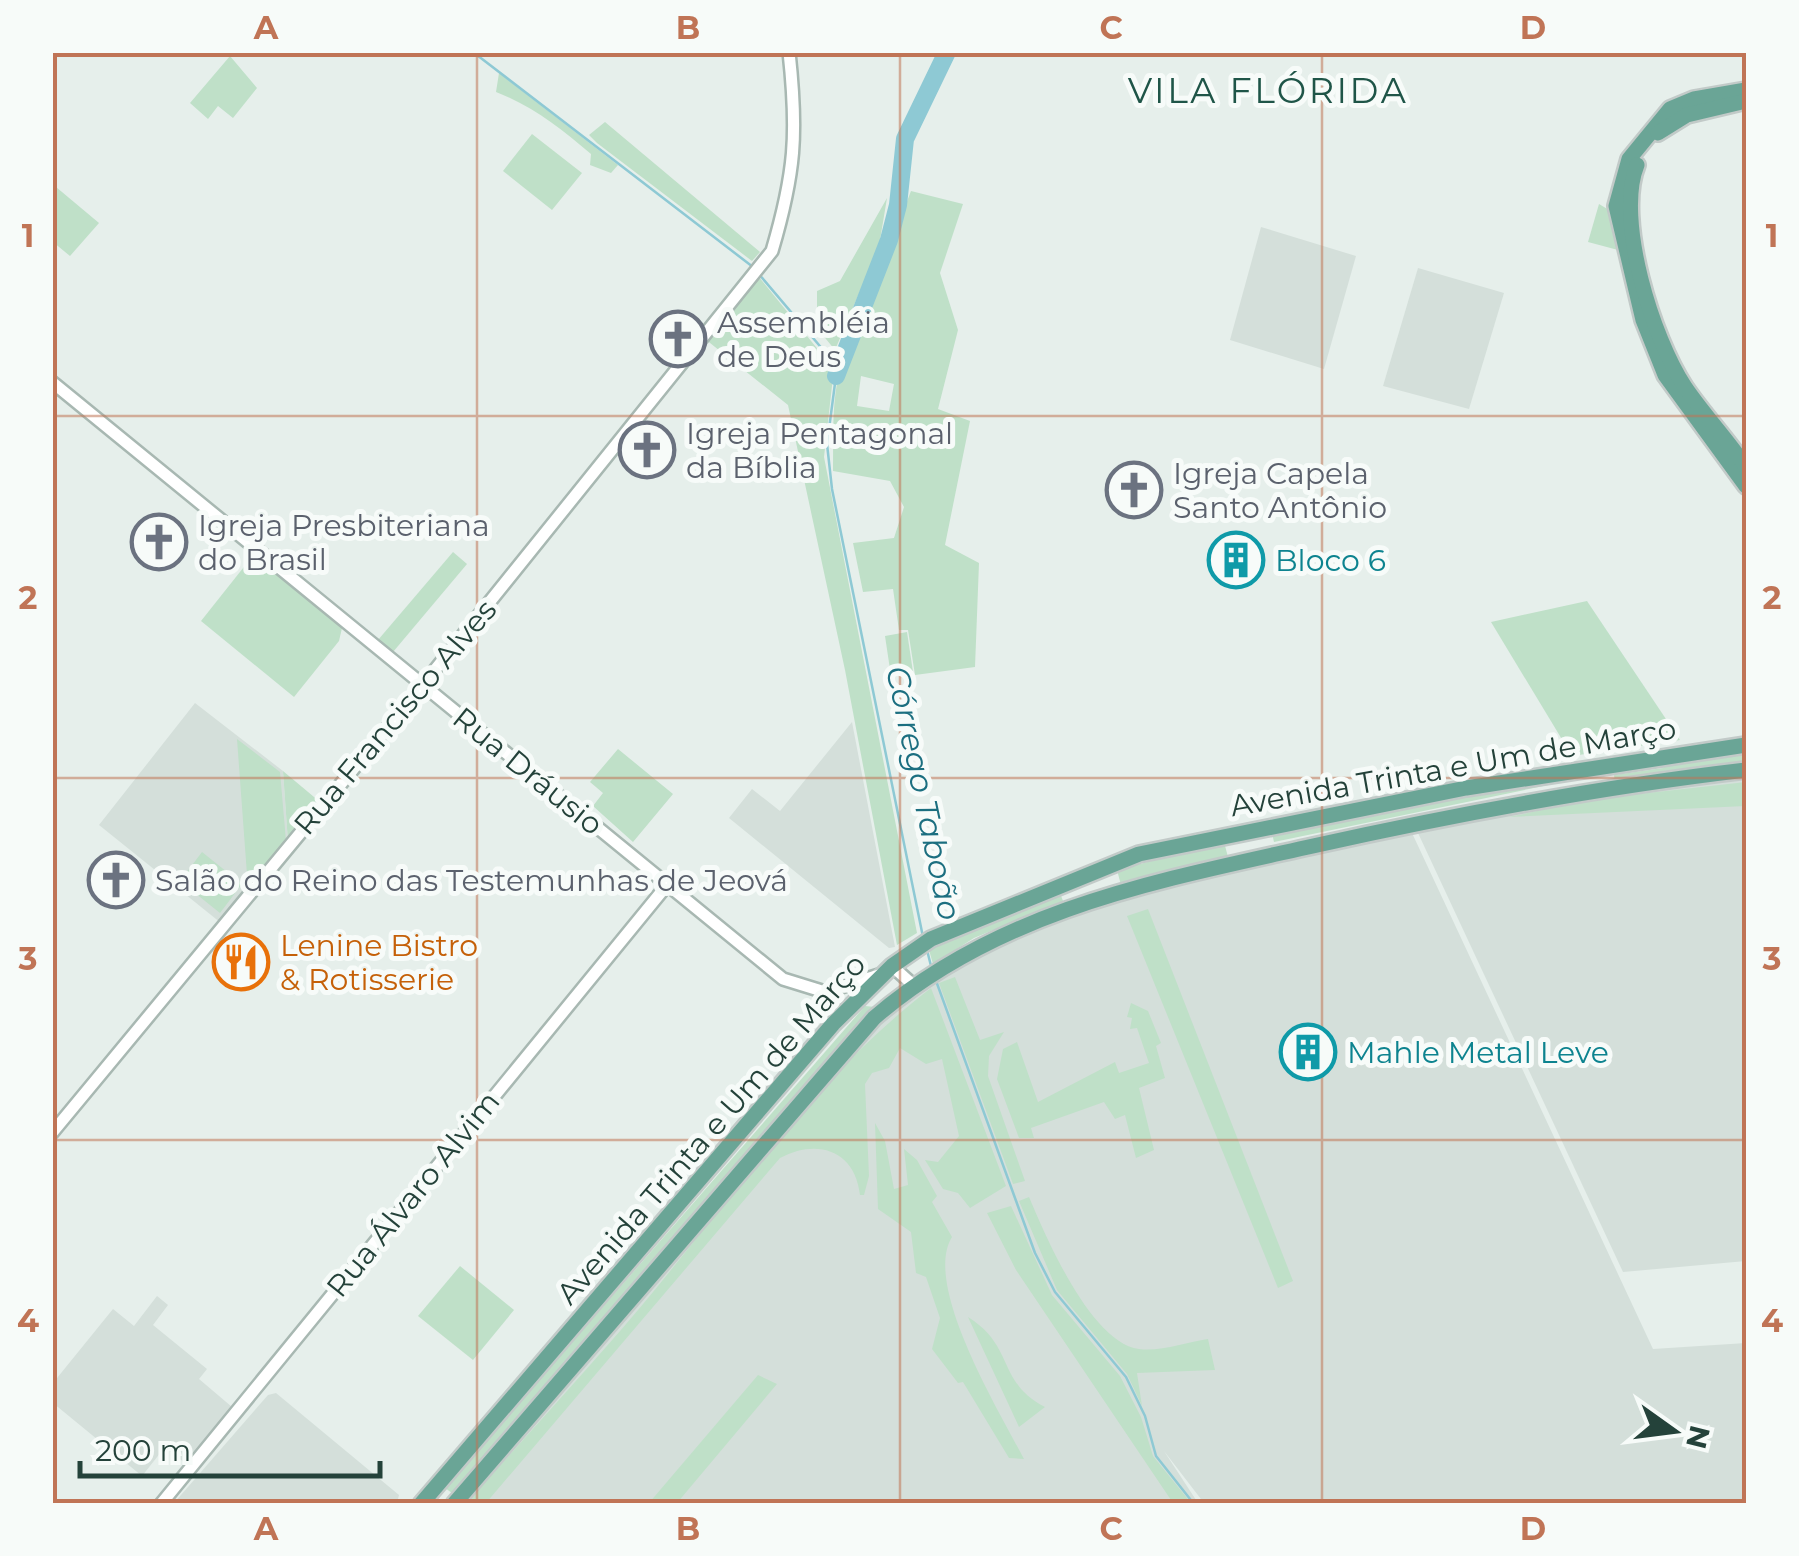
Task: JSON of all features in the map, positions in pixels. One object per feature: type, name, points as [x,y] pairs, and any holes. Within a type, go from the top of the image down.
[{"type":"main road","points":[[1746,90],[1694,99],[1670,108],[1628,159],[1616,206],[1643,320],[1665,376],[1746,486]]},
{"type":"main road","points":[[1746,102],[1687,116],[1655,136],[1633,175],[1628,215],[1659,332],[1674,367],[1746,467]]},
{"type":"main road","name":"Avenida Trinta e Um de Março","points":[[421,1504],[834,1024],[887,970],[931,939],[1139,854],[1572,769],[1746,745]]},
{"type":"main road","points":[[1614,787],[1615,770],[1670,754]]},
{"type":"main road","points":[[1512,805],[1566,787],[1572,780],[1572,769]]},
{"type":"main road","name":"Avenida Trinta e Um de Março","points":[[454,1504],[874,1018],[942,965],[980,944],[1108,894],[1512,805],[1746,770]]},
{"type":"street","name":"Rua Francisco Alves","points":[[52,1133],[422,686],[768,257],[790,188],[797,137],[789,52]]},
{"type":"street","name":"Rua Dráusio","points":[[52,382],[792,983],[836,991],[887,970]]},
{"type":"street","name":"Rua Álvaro Alvim","points":[[161,1504],[668,885]]},
{"type":"street","points":[[887,970],[918,980]]},
{"type":"shaded area","points":[[1261,227],[1356,256],[1324,369],[1230,340]]},
{"type":"shaded area","points":[[1418,268],[1504,293],[1469,409],[1383,386]]},
{"type":"shaded area","points":[[195,703],[283,771],[288,842],[221,923],[99,825]]},
{"type":"shaded area","points":[[852,722],[895,947],[889,948],[729,818],[752,789],[780,811]]},
{"type":"shaded area","points":[[1746,779],[1746,1261],[1623,1272],[1418,833],[1594,797]]},
{"type":"shaded area","points":[[1412,833],[1653,1349],[1746,1343],[1746,1503],[1204,1503],[1164,1451],[1198,1503],[462,1504],[640,1302],[759,1156],[880,1021],[924,986],[969,960],[1081,913],[1194,879]]},
{"type":"shaded area","points":[[157,1296],[168,1305],[153,1325],[207,1369],[199,1379],[232,1407],[186,1464],[165,1447],[142,1476],[53,1403],[53,1383],[113,1309],[134,1326]]},
{"type":"shaded area","points":[[276,1393],[399,1495],[397,1503],[174,1503],[268,1395]]},
{"type":"green space","points":[[230,56],[257,88],[233,118],[218,106],[208,119],[190,103]]},
{"type":"green space","points":[[499,73],[618,165],[611,173],[590,165],[591,154],[568,135],[535,111],[496,92]]},
{"type":"green space","points":[[605,122],[760,252],[752,261],[597,143],[589,135]]},
{"type":"green space","points":[[532,134],[582,173],[552,210],[503,171]]},
{"type":"green space","points":[[56,187],[99,223],[70,256],[53,242]]},
{"type":"green space","points":[[911,191],[963,204],[940,273],[958,330],[938,409],[970,421],[945,545],[979,563],[975,667],[915,675],[908,630],[899,630],[893,589],[863,592],[853,543],[894,538],[904,507],[890,481],[833,471],[837,384]],"holes":[[[861,376],[894,384],[889,411],[857,406]]]},
{"type":"green space","points":[[887,198],[879,246],[835,350],[817,328],[817,291],[840,281]]},
{"type":"green space","points":[[1599,204],[1609,210],[1618,250],[1588,242]]},
{"type":"green space","points":[[759,277],[829,363],[833,377],[824,457],[917,933],[897,945],[845,670],[788,405],[705,339]]},
{"type":"green space","points":[[453,552],[467,564],[393,652],[378,640]]},
{"type":"green space","points":[[255,553],[342,628],[339,641],[294,697],[201,621]]},
{"type":"green space","points":[[1587,601],[1680,740],[1572,756],[1491,622]]},
{"type":"green space","points":[[907,632],[913,672],[891,676],[885,636]]},
{"type":"green space","points":[[237,739],[280,772],[286,841],[248,888]]},
{"type":"green space","points":[[618,749],[673,794],[633,842],[593,806],[603,793],[590,782]]},
{"type":"green space","points":[[1746,753],[1746,766],[1615,782],[1614,775],[1663,768],[1670,760]]},
{"type":"green space","points":[[283,771],[320,802],[288,842]]},
{"type":"green space","points":[[1561,773],[1563,782],[1274,842],[1272,833]]},
{"type":"green space","points":[[1746,782],[1746,806],[1509,817],[1594,799]]},
{"type":"green space","points":[[1224,842],[1228,857],[1121,885],[1117,870]]},
{"type":"green space","points":[[202,852],[242,884],[220,913],[180,881]]},
{"type":"green space","points":[[1060,893],[1063,901],[974,938],[933,964],[929,950],[945,939]]},
{"type":"green space","points":[[1148,909],[1293,1281],[1278,1288],[1127,916]]},
{"type":"green space","points":[[955,977],[980,1040],[1004,1032],[989,1056],[988,1076],[1025,1181],[1013,1184],[939,983]]},
{"type":"green space","points":[[931,988],[1006,1186],[970,1208],[958,1193],[943,1189],[925,1160],[938,1162],[959,1136],[942,1059],[926,1064],[900,1048],[889,1068],[872,1073],[865,1084],[869,1176],[864,1195],[860,1195],[851,1167],[832,1152],[807,1149],[780,1158],[486,1503],[466,1504],[635,1314],[820,1091],[892,1020]]},
{"type":"green space","points":[[1131,1003],[1148,1011],[1161,1043],[1156,1046],[1165,1078],[1139,1088],[1154,1150],[1136,1158],[1125,1115],[1115,1119],[1104,1102],[1031,1128],[1034,1138],[1019,1138],[997,1079],[1003,1049],[1017,1042],[1038,1102],[1115,1062],[1119,1073],[1149,1063],[1137,1028],[1130,1029],[1132,1018],[1127,1017]]},
{"type":"green space","points":[[865,1006],[876,1007],[452,1493],[445,1488]]},
{"type":"green space","points":[[875,1123],[885,1141],[894,1189],[908,1185],[904,1149],[917,1160],[937,1196],[932,1202],[952,1237],[945,1258],[955,1316],[983,1381],[1024,1459],[1009,1458],[963,1382],[958,1383],[932,1349],[940,1318],[926,1277],[916,1273],[911,1232],[878,1209]]},
{"type":"green space","points":[[1029,1197],[1072,1286],[1104,1328],[1121,1342],[1147,1350],[1208,1339],[1215,1370],[1137,1373],[1142,1406],[1127,1374],[1057,1290],[1019,1201]]},
{"type":"green space","points":[[1011,1206],[1052,1295],[1120,1376],[1141,1417],[1153,1456],[1191,1503],[1173,1503],[1016,1270],[987,1213]]},
{"type":"green space","points":[[460,1266],[514,1310],[473,1360],[418,1316]]},
{"type":"green space","points":[[968,1317],[993,1340],[1019,1387],[1045,1407],[1019,1427]]},
{"type":"green space","points":[[758,1375],[777,1384],[677,1503],[649,1503]]},
{"type":"waterway","points":[[473,52],[753,267]]},
{"type":"waterway","name":"Córrego Taboão","points":[[836,376],[889,240],[898,205],[905,139],[947,52]]},
{"type":"waterway","name":"Córrego Taboão","points":[[758,273],[830,358],[836,376],[827,444],[832,489],[923,937]]},
{"type":"waterway","name":"Córrego Taboão","points":[[927,950],[931,966]]},
{"type":"waterway","name":"Córrego Taboão","points":[[935,978],[1035,1253],[1055,1292],[1126,1377],[1145,1416],[1156,1456],[1194,1504]]},
{"type":"place","name":"Assembléia de Deus","points":[[678,339]]},
{"type":"place","name":"Igreja Pentagonal da Bíblia","points":[[647,450]]},
{"type":"place","name":"Igreja Capela Santo Antônio","points":[[1134,490]]},
{"type":"place","name":"Igreja Presbiteriana do Brasil","points":[[159,542]]},
{"type":"place","name":"Bloco 6","points":[[1236,560]]},
{"type":"place","name":"Salão do Reino das Testemunhas de Jeová","points":[[116,880]]},
{"type":"place","name":"Lenine Bistro & Rotisserie","points":[[241,962]]},
{"type":"place","name":"Mahle Metal Leve","points":[[1308,1052]]},
{"type":"district","name":"VILA FLÓRIDA","points":[[1268,90]]}]
